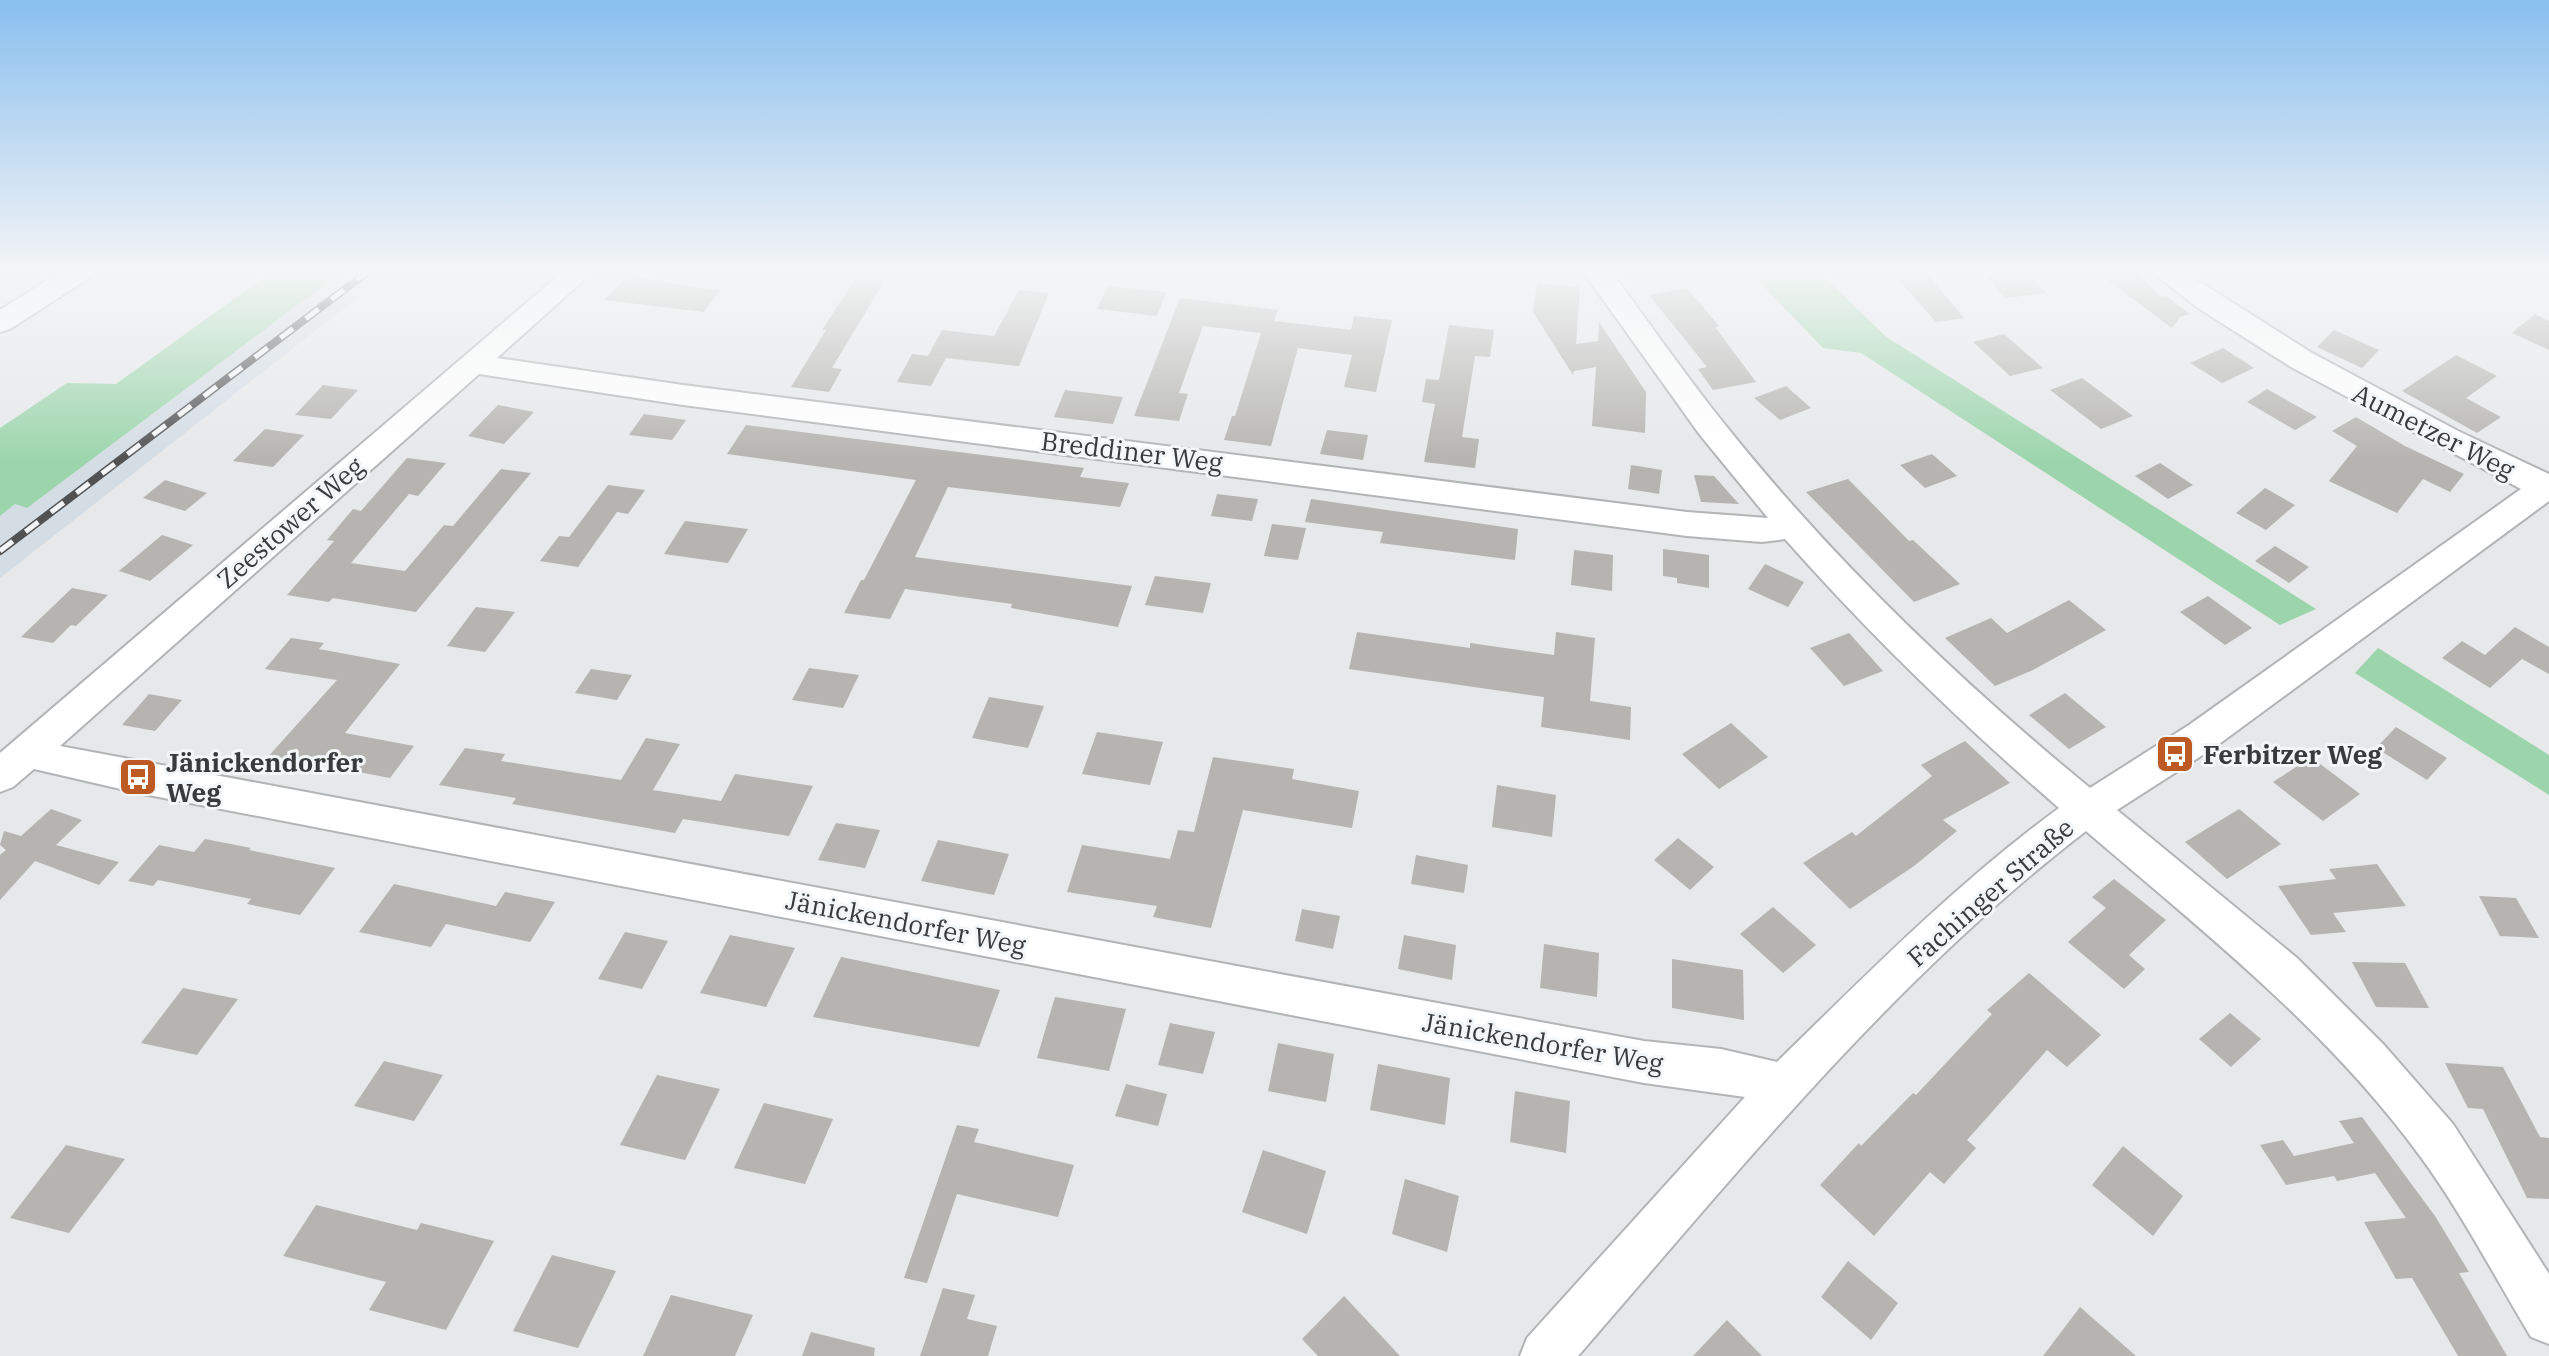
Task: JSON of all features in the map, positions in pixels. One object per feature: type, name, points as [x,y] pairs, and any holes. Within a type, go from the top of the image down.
[{"type":"street","name":"Zeestower Weg","points":[[0,776],[508,333]]},
{"type":"street","points":[[1642,333],[1711,428],[1793,526],[1938,677],[2007,741],[2282,972],[2368,1060],[2437,1140],[2549,1319]]},
{"type":"street","name":"Aumetzer Weg","points":[[2256,333],[2333,380],[2547,486]]},
{"type":"street","name":"Breddiner Weg","points":[[472,364],[683,395],[1687,524],[1762,530],[1793,526]]},
{"type":"street","name":"Fachinger Straße","points":[[1545,1356],[1785,1085],[1895,975],[2021,858],[2302,666],[2547,486]]},
{"type":"street","name":"Jänickendorfer Weg","points":[[29,750],[46,758],[138,777],[1257,990],[1644,1062],[1721,1070],[1785,1085]]},
{"type":"shaded area","points":[[259,333],[312,333],[0,578],[0,516],[15,504],[27,507]]},
{"type":"green space","points":[[186,333],[260,333],[27,508],[15,504],[0,516],[0,428],[67,383],[116,384]]},
{"type":"green space","points":[[1809,333],[1882,333],[2316,609],[2280,625],[1861,353],[1823,348]]},
{"type":"green space","points":[[2378,648],[2549,755],[2549,795],[2355,673]]},
{"type":"building","points":[[824,333],[853,333],[832,368],[842,369],[829,392],[791,387]]},
{"type":"building","points":[[940,333],[994,336],[995,333],[1032,333],[1019,366],[928,356]]},
{"type":"building","points":[[1166,333],[1200,333],[1179,393],[1188,394],[1179,421],[1134,416]]},
{"type":"building","points":[[1261,333],[1389,333],[1376,392],[1344,387],[1352,355],[1298,348],[1271,446],[1224,440],[1232,416],[1235,416]]},
{"type":"building","points":[[1447,333],[1494,333],[1490,357],[1475,356],[1462,437],[1479,439],[1475,468],[1424,462],[1435,404],[1422,402],[1426,379],[1439,380]]},
{"type":"building","points":[[1547,333],[1577,333],[1576,344],[1598,341],[1598,333],[1607,333],[1646,392],[1645,433],[1592,426],[1596,367],[1574,371],[1573,375]]},
{"type":"building","points":[[1680,333],[1720,333],[1756,382],[1713,390],[1698,369],[1707,367]]},
{"type":"building","points":[[2331,333],[2341,333],[2379,350],[2362,368],[2317,347]]},
{"type":"building","points":[[2513,333],[2549,333],[2549,350]]},
{"type":"building","points":[[2004,334],[2043,368],[2010,376],[1973,342]]},
{"type":"building","points":[[2223,348],[2254,368],[2222,383],[2190,363]]},
{"type":"building","points":[[912,354],[946,358],[931,386],[897,382]]},
{"type":"building","points":[[2456,355],[2497,376],[2466,398],[2501,417],[2477,433],[2402,391]]},
{"type":"building","points":[[2082,378],[2133,416],[2101,429],[2050,390]]},
{"type":"building","points":[[323,385],[358,390],[331,419],[295,415]]},
{"type":"building","points":[[1786,386],[1811,408],[1780,420],[1754,398]]},
{"type":"building","points":[[2267,389],[2317,417],[2295,430],[2247,402]]},
{"type":"building","points":[[1065,390],[1123,397],[1113,424],[1054,417]]},
{"type":"building","points":[[498,405],[534,412],[504,444],[468,436]]},
{"type":"building","points":[[644,414],[686,420],[672,440],[629,435]]},
{"type":"building","points":[[2356,417],[2405,446],[2464,474],[2450,492],[2423,479],[2397,513],[2329,481],[2357,446],[2332,431]]},
{"type":"building","points":[[746,425],[1084,468],[1080,477],[1129,483],[1120,507],[948,487],[915,557],[1132,586],[1118,627],[1011,608],[1012,604],[905,589],[890,619],[844,613],[916,480],[727,454]]},
{"type":"building","points":[[265,429],[304,435],[273,467],[233,461]]},
{"type":"building","points":[[1327,430],[1368,435],[1363,460],[1320,454]]},
{"type":"building","points":[[1932,454],[1957,476],[1925,488],[1900,465]]},
{"type":"building","points":[[407,458],[446,463],[418,496],[409,494],[351,563],[405,571],[444,525],[453,526],[501,469],[531,473],[416,612],[333,598],[329,602],[287,595],[334,541],[327,540],[353,509],[361,511]]},
{"type":"building","points":[[2160,463],[2193,485],[2168,499],[2135,476]]},
{"type":"building","points":[[1631,465],[1662,470],[1659,494],[1628,489]]},
{"type":"building","points":[[1694,475],[1714,476],[1739,504],[1701,502]]},
{"type":"building","points":[[1848,479],[1909,541],[1913,540],[1960,584],[1914,602],[1806,492]]},
{"type":"building","points":[[165,480],[207,493],[185,511],[143,498]]},
{"type":"building","points":[[608,485],[645,490],[628,514],[617,512],[578,567],[540,561],[559,536],[569,537]]},
{"type":"building","points":[[2265,488],[2295,505],[2266,530],[2236,513]]},
{"type":"building","points":[[1217,494],[1258,499],[1252,521],[1211,516]]},
{"type":"building","points":[[1311,499],[1518,529],[1515,560],[1380,543],[1383,532],[1305,522]]},
{"type":"building","points":[[685,521],[748,529],[728,563],[664,554]]},
{"type":"building","points":[[1272,524],[1306,528],[1298,560],[1264,556]]},
{"type":"building","points":[[162,535],[193,545],[150,581],[119,571]]},
{"type":"building","points":[[2275,546],[2309,567],[2289,583],[2255,561]]},
{"type":"building","points":[[1663,549],[1709,555],[1709,588],[1677,583],[1677,578],[1663,576]]},
{"type":"building","points":[[1574,550],[1613,555],[1612,591],[1571,585]]},
{"type":"building","points":[[1765,564],[1804,582],[1788,607],[1748,589]]},
{"type":"building","points":[[1155,576],[1211,583],[1203,613],[1145,605]]},
{"type":"building","points":[[72,588],[108,595],[53,643],[21,637]]},
{"type":"building","points":[[2208,596],[2252,628],[2225,645],[2180,612]]},
{"type":"building","points":[[2069,600],[2106,630],[2033,670],[1995,686],[1945,638],[1991,618],[2007,633]]},
{"type":"building","points":[[476,607],[515,612],[485,652],[447,646]]},
{"type":"building","points":[[2515,627],[2549,647],[2549,674],[2522,659],[2490,688],[2442,658],[2462,641],[2485,655]]},
{"type":"building","points":[[1357,632],[1470,648],[1470,643],[1554,655],[1556,632],[1595,638],[1590,701],[1631,707],[1630,740],[1541,727],[1544,697],[1349,669]]},
{"type":"building","points":[[1849,633],[1883,671],[1844,686],[1810,648]]},
{"type":"building","points":[[291,638],[324,643],[319,649],[400,664],[345,733],[414,746],[390,778],[306,762],[302,766],[266,759],[337,680],[265,669]]},
{"type":"building","points":[[809,668],[859,675],[843,708],[792,700]]},
{"type":"building","points":[[591,669],[632,675],[617,700],[575,693]]},
{"type":"building","points":[[2065,693],[2106,727],[2069,749],[2029,715]]},
{"type":"building","points":[[149,694],[182,700],[155,731],[122,725]]},
{"type":"building","points":[[989,697],[1044,706],[1028,748],[972,738]]},
{"type":"building","points":[[1731,723],[1768,757],[1719,789],[1682,754]]},
{"type":"building","points":[[2396,727],[2447,758],[2427,780],[2376,748]]},
{"type":"building","points":[[1097,732],[1163,742],[1150,785],[1082,774]]},
{"type":"building","points":[[646,738],[680,744],[653,790],[721,801],[735,774],[813,786],[789,836],[683,819],[675,833],[512,804],[516,798],[439,785],[465,748],[505,754],[501,761],[621,780]]},
{"type":"building","points":[[1965,741],[2010,783],[1943,820],[1957,831],[1914,866],[1850,909],[1803,863],[1852,832],[1856,836],[1932,776],[1921,765]]},
{"type":"building","points":[[1213,757],[1294,769],[1292,779],[1359,791],[1352,828],[1243,810],[1211,928],[1153,917],[1157,906],[1067,892],[1082,845],[1170,859],[1178,830],[1194,832]]},
{"type":"building","points":[[2311,757],[2360,794],[2323,821],[2273,782]]},
{"type":"building","points":[[1497,785],[1556,795],[1552,837],[1492,827]]},
{"type":"building","points":[[51,809],[82,820],[56,845],[119,862],[99,885],[35,861],[0,900],[0,855],[6,850],[0,845],[4,831],[21,836]]},
{"type":"building","points":[[2239,809],[2281,844],[2227,879],[2185,842]]},
{"type":"building","points":[[836,823],[880,830],[865,868],[818,860]]},
{"type":"building","points":[[1678,838],[1714,867],[1690,890],[1654,860]]},
{"type":"building","points":[[205,839],[335,868],[300,915],[247,904],[251,899],[158,880],[153,886],[128,881],[159,845],[194,852]]},
{"type":"building","points":[[938,840],[1009,854],[994,895],[921,881]]},
{"type":"building","points":[[1416,855],[1468,865],[1464,893],[1411,884]]},
{"type":"building","points":[[2377,864],[2406,906],[2333,913],[2346,932],[2311,935],[2278,886],[2336,879],[2329,869]]},
{"type":"building","points":[[2114,879],[2166,920],[2129,955],[2145,969],[2124,989],[2068,942],[2106,908],[2092,897]]},
{"type":"building","points":[[394,884],[496,906],[505,892],[555,902],[530,942],[446,924],[431,947],[359,932]]},
{"type":"building","points":[[2479,896],[2516,898],[2539,938],[2500,936]]},
{"type":"building","points":[[1773,907],[1816,945],[1783,973],[1740,934]]},
{"type":"building","points":[[1302,909],[1340,916],[1333,949],[1295,941]]},
{"type":"building","points":[[625,932],[668,941],[642,989],[598,979]]},
{"type":"building","points":[[730,935],[795,948],[766,1007],[700,993]]},
{"type":"building","points":[[1404,935],[1456,945],[1452,980],[1398,969]]},
{"type":"building","points":[[1544,944],[1599,953],[1597,997],[1540,988]]},
{"type":"building","points":[[841,957],[1000,990],[979,1047],[813,1017]]},
{"type":"building","points":[[1672,959],[1743,970],[1744,1020],[1672,1008]]},
{"type":"building","points":[[2352,962],[2405,963],[2429,1008],[2376,1007]]},
{"type":"building","points":[[2029,973],[2101,1035],[2067,1067],[2047,1050],[1967,1140],[1976,1148],[1944,1184],[1930,1172],[1874,1236],[1820,1185],[1859,1143],[1861,1146],[1913,1093],[1916,1095],[1992,1014],[1987,1010]]},
{"type":"building","points":[[183,988],[238,999],[197,1055],[141,1043]]},
{"type":"building","points":[[1055,997],[1126,1009],[1109,1071],[1037,1058]]},
{"type":"building","points":[[2230,1013],[2261,1039],[2231,1067],[2199,1039]]},
{"type":"building","points":[[1170,1023],[1215,1032],[1203,1074],[1158,1065]]},
{"type":"building","points":[[1278,1043],[1334,1054],[1326,1102],[1268,1091]]},
{"type":"building","points":[[384,1061],[443,1075],[414,1121],[354,1106]]},
{"type":"building","points":[[2445,1063],[2503,1067],[2540,1137],[2549,1138],[2549,1199],[2527,1198],[2483,1109],[2468,1108]]},
{"type":"building","points":[[1378,1064],[1450,1078],[1445,1125],[1370,1110]]},
{"type":"building","points":[[657,1075],[720,1089],[685,1160],[620,1145]]},
{"type":"building","points":[[1126,1084],[1167,1094],[1158,1126],[1115,1116]]},
{"type":"building","points":[[1515,1091],[1570,1101],[1566,1153],[1510,1142]]},
{"type":"building","points":[[764,1103],[833,1119],[805,1184],[734,1168]]},
{"type":"building","points":[[2362,1117],[2435,1216],[2469,1272],[2459,1273],[2507,1356],[2458,1356],[2412,1278],[2396,1279],[2364,1222],[2406,1218],[2375,1173],[2337,1181],[2334,1176],[2286,1185],[2260,1145],[2283,1140],[2294,1156],[2354,1143],[2339,1121]]},
{"type":"building","points":[[957,1125],[979,1129],[974,1142],[1074,1165],[1058,1217],[957,1194],[927,1283],[904,1278]]},
{"type":"building","points":[[66,1145],[125,1159],[69,1233],[10,1218]]},
{"type":"building","points":[[2123,1146],[2183,1196],[2153,1236],[2092,1185]]},
{"type":"building","points":[[1263,1150],[1326,1171],[1307,1234],[1242,1212]]},
{"type":"building","points":[[1405,1179],[1459,1196],[1447,1252],[1392,1234]]},
{"type":"building","points":[[316,1205],[417,1230],[421,1223],[494,1241],[446,1330],[369,1310],[386,1282],[283,1256]]},
{"type":"building","points":[[552,1255],[616,1271],[578,1348],[513,1331]]},
{"type":"building","points":[[1848,1261],[1898,1303],[1871,1340],[1821,1297]]},
{"type":"building","points":[[943,1288],[975,1295],[967,1319],[997,1326],[988,1356],[920,1356]]},
{"type":"building","points":[[671,1295],[753,1315],[735,1356],[643,1356]]},
{"type":"building","points":[[1344,1296],[1400,1356],[1318,1356],[1302,1339]]},
{"type":"building","points":[[2080,1307],[2136,1356],[2043,1356]]},
{"type":"building","points":[[1727,1320],[1762,1356],[1693,1356]]},
{"type":"building","points":[[811,1332],[875,1348],[874,1356],[802,1356]]},
{"type":"railway","points":[[0,551],[287,333]]},
{"type":"place","name":"Ferbitzer Weg","points":[[2175,754]]},
{"type":"place","name":"Jänickendorfer Weg","points":[[138,777]]}]
